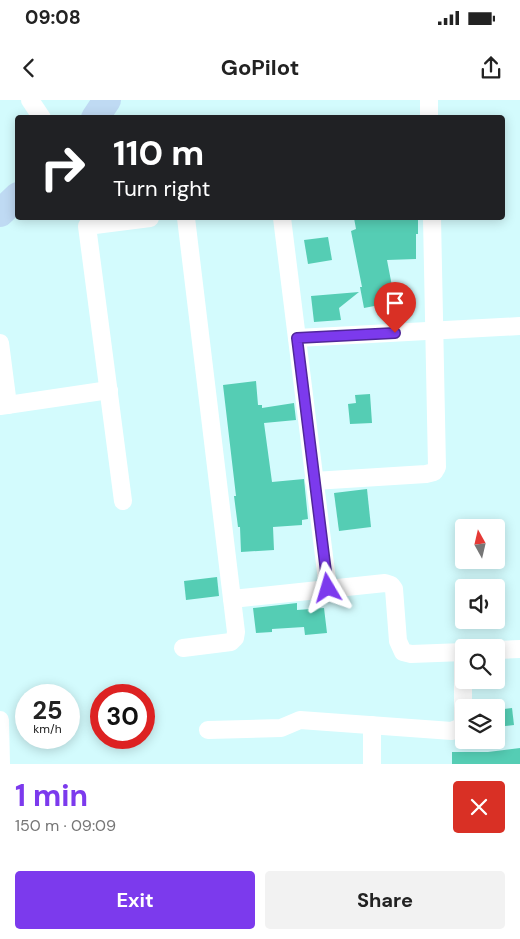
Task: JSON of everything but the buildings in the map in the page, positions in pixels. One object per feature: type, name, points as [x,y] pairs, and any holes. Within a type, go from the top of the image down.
[{"type":"street","points":[[30,100],[40,115]]},
{"type":"street","points":[[429,100],[429,115]]},
{"type":"street","points":[[118,220],[86,222],[123,501]]},
{"type":"street","points":[[183,648],[232,642],[236,632],[186,220]]},
{"type":"street","points":[[282,220],[328,588]]},
{"type":"street","points":[[314,481],[426,474],[434,472],[438,467],[432,220]]},
{"type":"street","points":[[297,338],[520,326]]},
{"type":"street","points":[[0,343],[4,406],[109,390]]},
{"type":"street","points":[[232,599],[385,583],[391,585],[396,597],[398,641],[404,652],[411,654],[455,652]]},
{"type":"street","points":[[505,650],[520,650]]},
{"type":"street","points":[[208,730],[281,728],[300,720],[452,731],[462,727],[463,689]]},
{"type":"street","points":[[0,720],[1,764]]},
{"type":"street","points":[[372,725],[372,764]]},
{"type":"waterway","points":[[97,115],[107,100]]},
{"type":"waterway","points":[[0,213],[15,199]]},
{"type":"route","points":[[328,588],[297,338],[395,333]]}]
